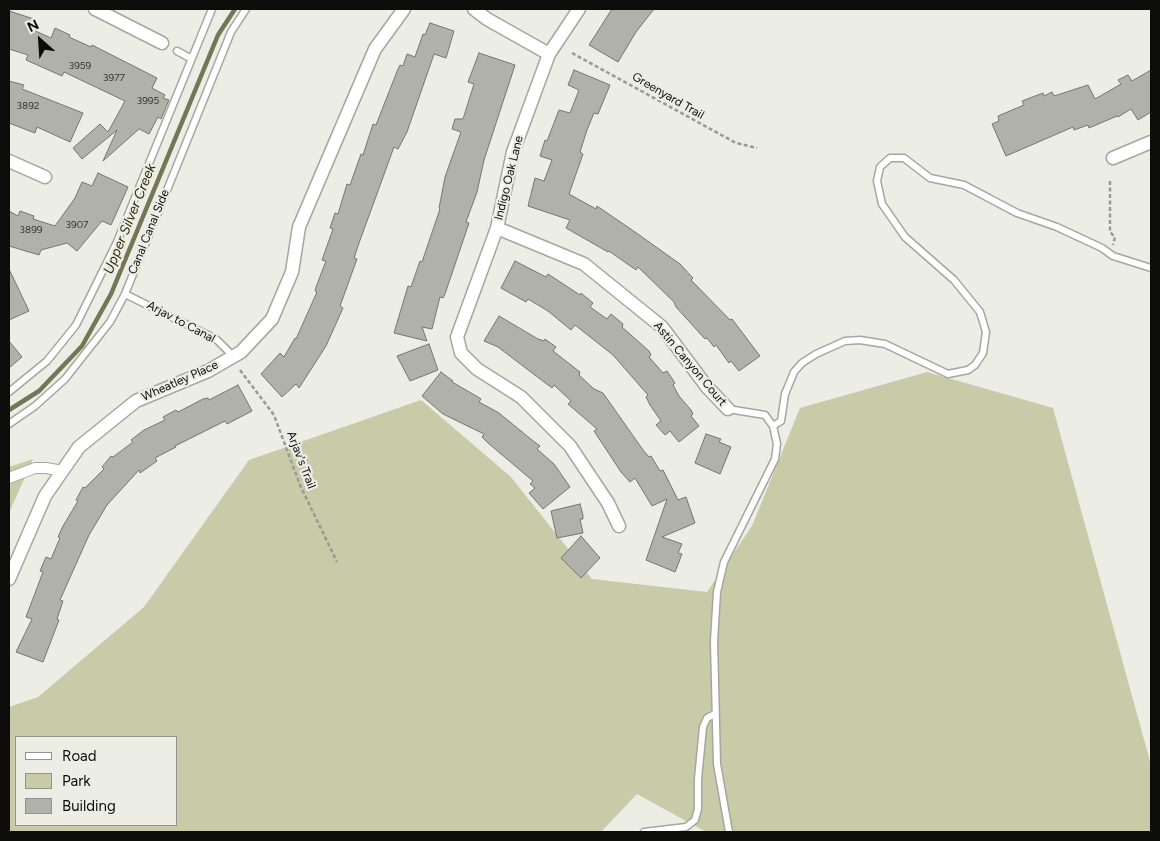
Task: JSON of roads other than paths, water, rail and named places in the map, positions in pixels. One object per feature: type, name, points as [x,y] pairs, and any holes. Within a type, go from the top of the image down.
[{"type":"street","points":[[95,9],[162,43]]},
{"type":"street","name":"Wheatley Place","points":[[9,580],[45,496],[79,448],[136,401],[208,371],[240,352],[272,319],[292,272],[299,227],[375,50],[404,9]]},
{"type":"street","points":[[474,9],[487,19],[549,54]]},
{"type":"street","name":"Indigo Oak Lane","points":[[579,9],[549,54],[513,152],[497,228],[457,336],[461,353],[477,369],[521,397],[570,446],[608,503],[619,526]]},
{"type":"street","points":[[1113,158],[1151,142]]},
{"type":"street","points":[[9,161],[45,177]]},
{"type":"street","name":"Astin Canyon Court","points":[[497,228],[584,264],[662,327],[707,387],[728,410]]},
{"type":"street","points":[[9,478],[35,468],[62,471]]},
{"type":"lane","points":[[9,392],[47,361],[76,325],[117,242],[190,58],[212,9]]},
{"type":"lane","name":"Canal Canal Side","points":[[9,424],[35,406],[64,379],[110,322],[125,294],[231,32],[246,9]]},
{"type":"lane","points":[[177,51],[190,58]]},
{"type":"lane","points":[[773,426],[781,421],[785,394],[794,372],[802,363],[816,354],[845,341],[860,340],[885,344],[948,374],[968,370],[975,365],[983,352],[986,332],[980,312],[954,280],[895,225],[882,204],[877,181],[880,167],[890,158],[904,158],[930,178],[964,185],[1017,213],[1057,227],[1110,253],[1151,268]]},
{"type":"lane","name":"Arjav to Canal","points":[[125,294],[216,339],[233,356]]},
{"type":"lane","points":[[728,410],[765,414],[773,426],[777,444],[775,459],[724,562],[717,592],[714,641],[717,764],[729,832]]},
{"type":"lane","points":[[644,832],[681,828],[691,824],[697,816],[703,727],[707,718],[715,714]]},
{"type":"waterway","name":"Upper Silver Creek","points":[[9,410],[39,391],[82,346],[111,294],[218,35],[235,9]]}]
